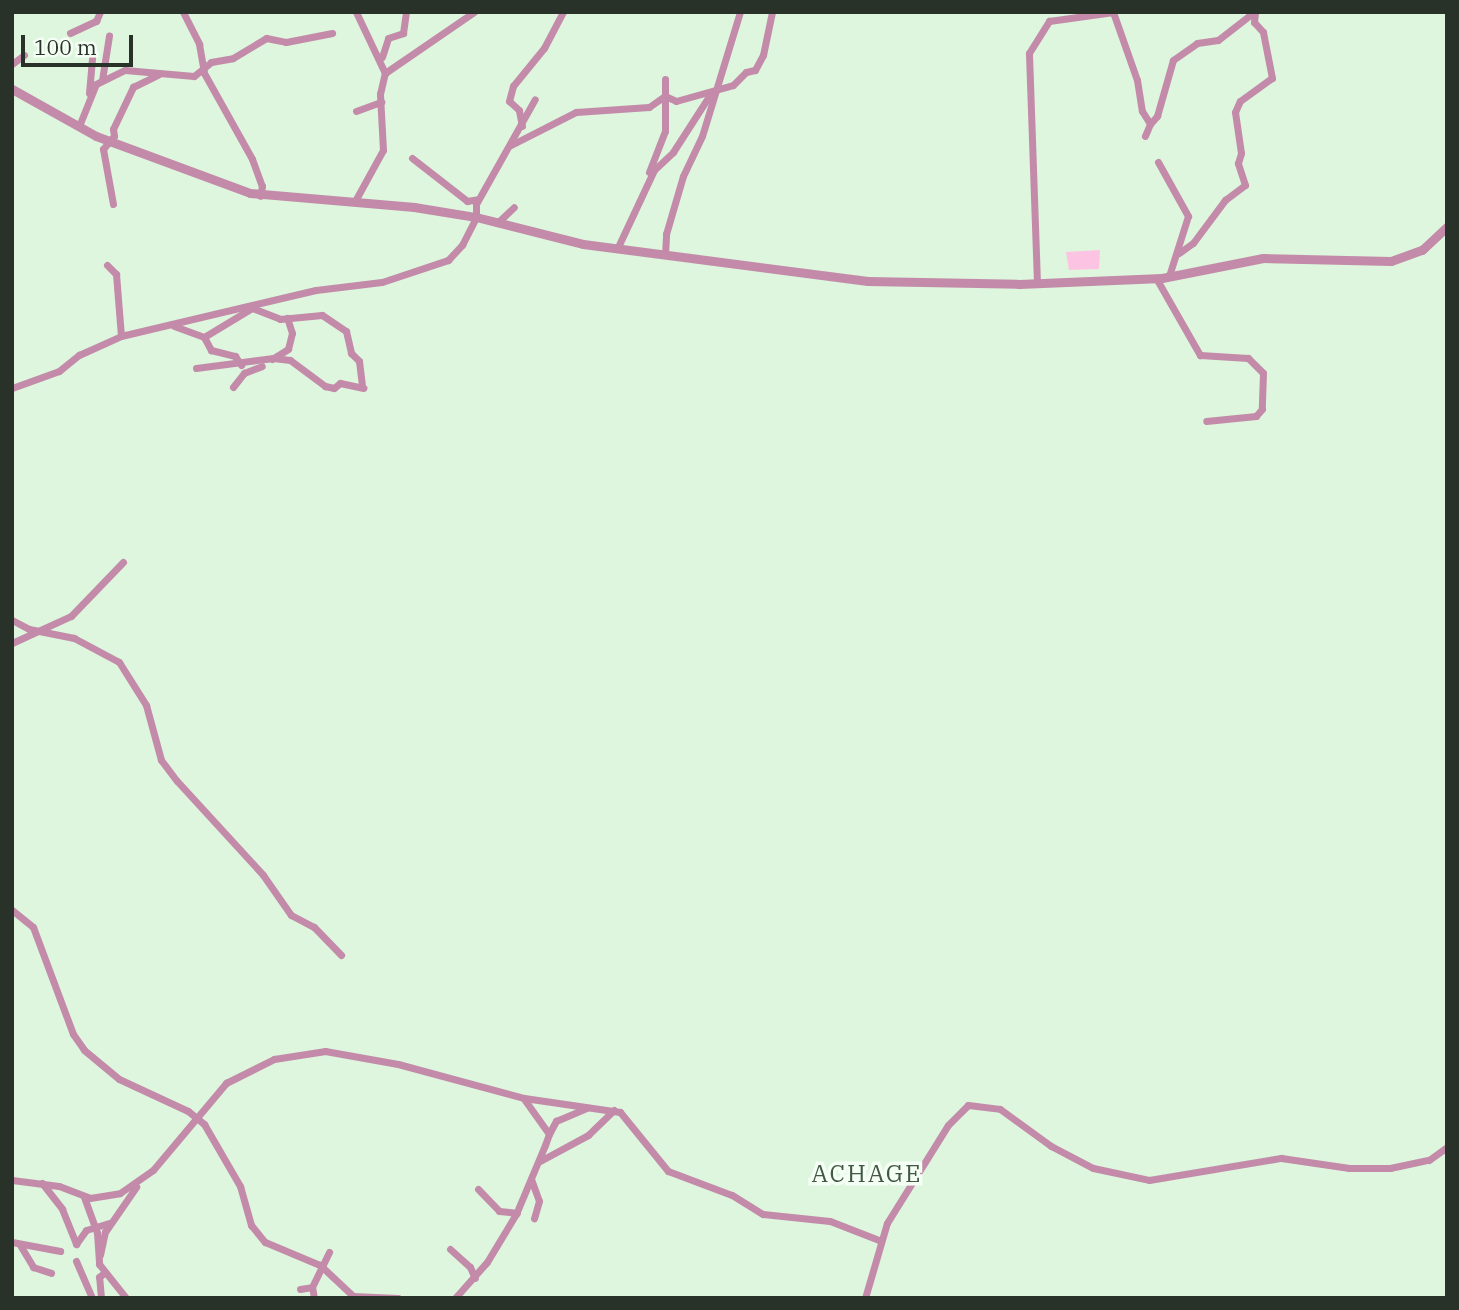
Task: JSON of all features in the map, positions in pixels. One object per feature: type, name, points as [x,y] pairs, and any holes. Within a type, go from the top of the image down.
[{"type":"street","points":[[70,33],[96,21],[100,12]]},
{"type":"street","points":[[183,12],[199,44],[201,68],[246,145],[262,186],[260,196]]},
{"type":"street","points":[[355,201],[383,150],[381,102],[385,73],[356,12]]},
{"type":"street","points":[[382,57],[388,38],[403,33],[406,12]]},
{"type":"street","points":[[522,126],[519,110],[509,102],[513,86],[544,48],[563,12]]},
{"type":"street","points":[[665,255],[666,234],[683,176],[714,92],[731,31],[740,12]]},
{"type":"street","points":[[665,96],[676,101],[714,92],[755,70],[763,55],[772,12]]},
{"type":"street","points":[[1037,284],[1029,53],[1049,21],[1113,12],[1137,80],[1142,111],[1150,124]]},
{"type":"street","points":[[1145,136],[1157,116],[1173,60],[1197,43],[1218,40],[1254,12]]},
{"type":"street","points":[[1179,253],[1193,243],[1225,200],[1245,185],[1238,163],[1241,153],[1235,112],[1240,101],[1272,78],[1263,32],[1254,22],[1254,12]]},
{"type":"street","points":[[385,73],[472,13]]},
{"type":"street","points":[[102,80],[125,70],[158,75],[194,76],[201,68],[233,58],[265,38],[286,42],[332,33]]},
{"type":"street","points":[[89,97],[102,80],[109,36]]},
{"type":"street","points":[[12,64],[24,55]]},
{"type":"street","points":[[79,125],[86,119],[92,58]]},
{"type":"street","points":[[103,149],[111,141],[133,87],[158,75]]},
{"type":"street","points":[[643,193],[665,131],[664,79]]},
{"type":"street","points":[[12,89],[96,136],[260,196],[355,201],[476,217],[617,249],[868,281],[1037,284],[1156,278],[1264,258],[1403,260],[1422,250],[1447,227]]},
{"type":"street","points":[[617,249],[654,170],[673,152],[714,92]]},
{"type":"street","points":[[510,145],[576,112],[649,107],[665,96]]},
{"type":"street","points":[[12,388],[58,371],[79,355],[121,336],[433,268],[462,245],[476,217],[478,200],[535,99]]},
{"type":"street","points":[[356,111],[381,102]]},
{"type":"street","points":[[96,136],[103,149],[113,204]]},
{"type":"street","points":[[412,158],[467,201],[478,200]]},
{"type":"street","points":[[1158,162],[1188,216],[1179,253],[1169,276]]},
{"type":"street","points":[[497,223],[514,207]]},
{"type":"street","points":[[107,265],[116,274],[121,336]]},
{"type":"street","points":[[1156,278],[1200,355],[1248,358],[1263,373],[1262,409],[1256,416],[1206,421]]},
{"type":"street","points":[[195,368],[241,365],[274,358],[290,360],[325,386],[363,387],[359,361],[351,353],[341,324],[309,313],[286,318],[252,308],[204,337]]},
{"type":"street","points":[[233,387],[244,373],[288,349],[292,333],[286,318]]},
{"type":"street","points":[[168,325],[204,337],[211,351],[235,356],[241,365]]},
{"type":"street","points":[[12,643],[71,616],[123,562]]},
{"type":"street","points":[[12,620],[29,629],[45,628],[74,638],[119,662],[146,705],[161,760],[291,915],[314,927],[341,955]]},
{"type":"street","points":[[12,910],[33,926],[73,1034],[84,1051],[119,1079],[195,1116],[211,1134],[236,1178],[258,1234],[273,1249],[324,1269],[357,1297],[398,1298]]},
{"type":"street","points":[[99,1264],[110,1223],[195,1116],[240,1074],[274,1059],[311,1051],[398,1065],[524,1098],[614,1110],[632,1122],[668,1171],[732,1195],[763,1213],[830,1221],[879,1240]]},
{"type":"street","points":[[524,1098],[549,1134]]},
{"type":"street","points":[[865,1298],[879,1240],[948,1125],[961,1109],[978,1103],[1000,1109],[1051,1146],[1093,1168],[1149,1180],[1282,1158],[1349,1168],[1390,1168],[1429,1160],[1447,1147]]},
{"type":"street","points":[[455,1298],[475,1278],[517,1213],[556,1121],[587,1107]]},
{"type":"street","points":[[539,1161],[588,1135],[614,1110]]},
{"type":"street","points":[[531,1179],[539,1201],[534,1218]]},
{"type":"street","points":[[12,1180],[42,1183],[84,1196],[106,1197],[139,1184]]},
{"type":"street","points":[[42,1183],[62,1209],[75,1244],[86,1230],[110,1223]]},
{"type":"street","points":[[478,1189],[499,1211],[517,1213]]},
{"type":"street","points":[[84,1196],[95,1229],[99,1264],[126,1298]]},
{"type":"street","points":[[16,1244],[41,1245],[60,1251]]},
{"type":"street","points":[[16,1244],[33,1267],[51,1273]]},
{"type":"street","points":[[450,1250],[470,1267],[475,1278]]},
{"type":"street","points":[[314,1298],[312,1287],[324,1269],[330,1252]]},
{"type":"street","points":[[76,1261],[92,1298]]},
{"type":"street","points":[[101,1298],[99,1277],[104,1273]]},
{"type":"street","points":[[300,1289],[312,1287]]},
{"type":"shaded area","points":[[1100,250],[1099,269],[1069,270],[1066,252]]},
{"type":"district","name":"ACHAGE","points":[[867,1174]]}]
